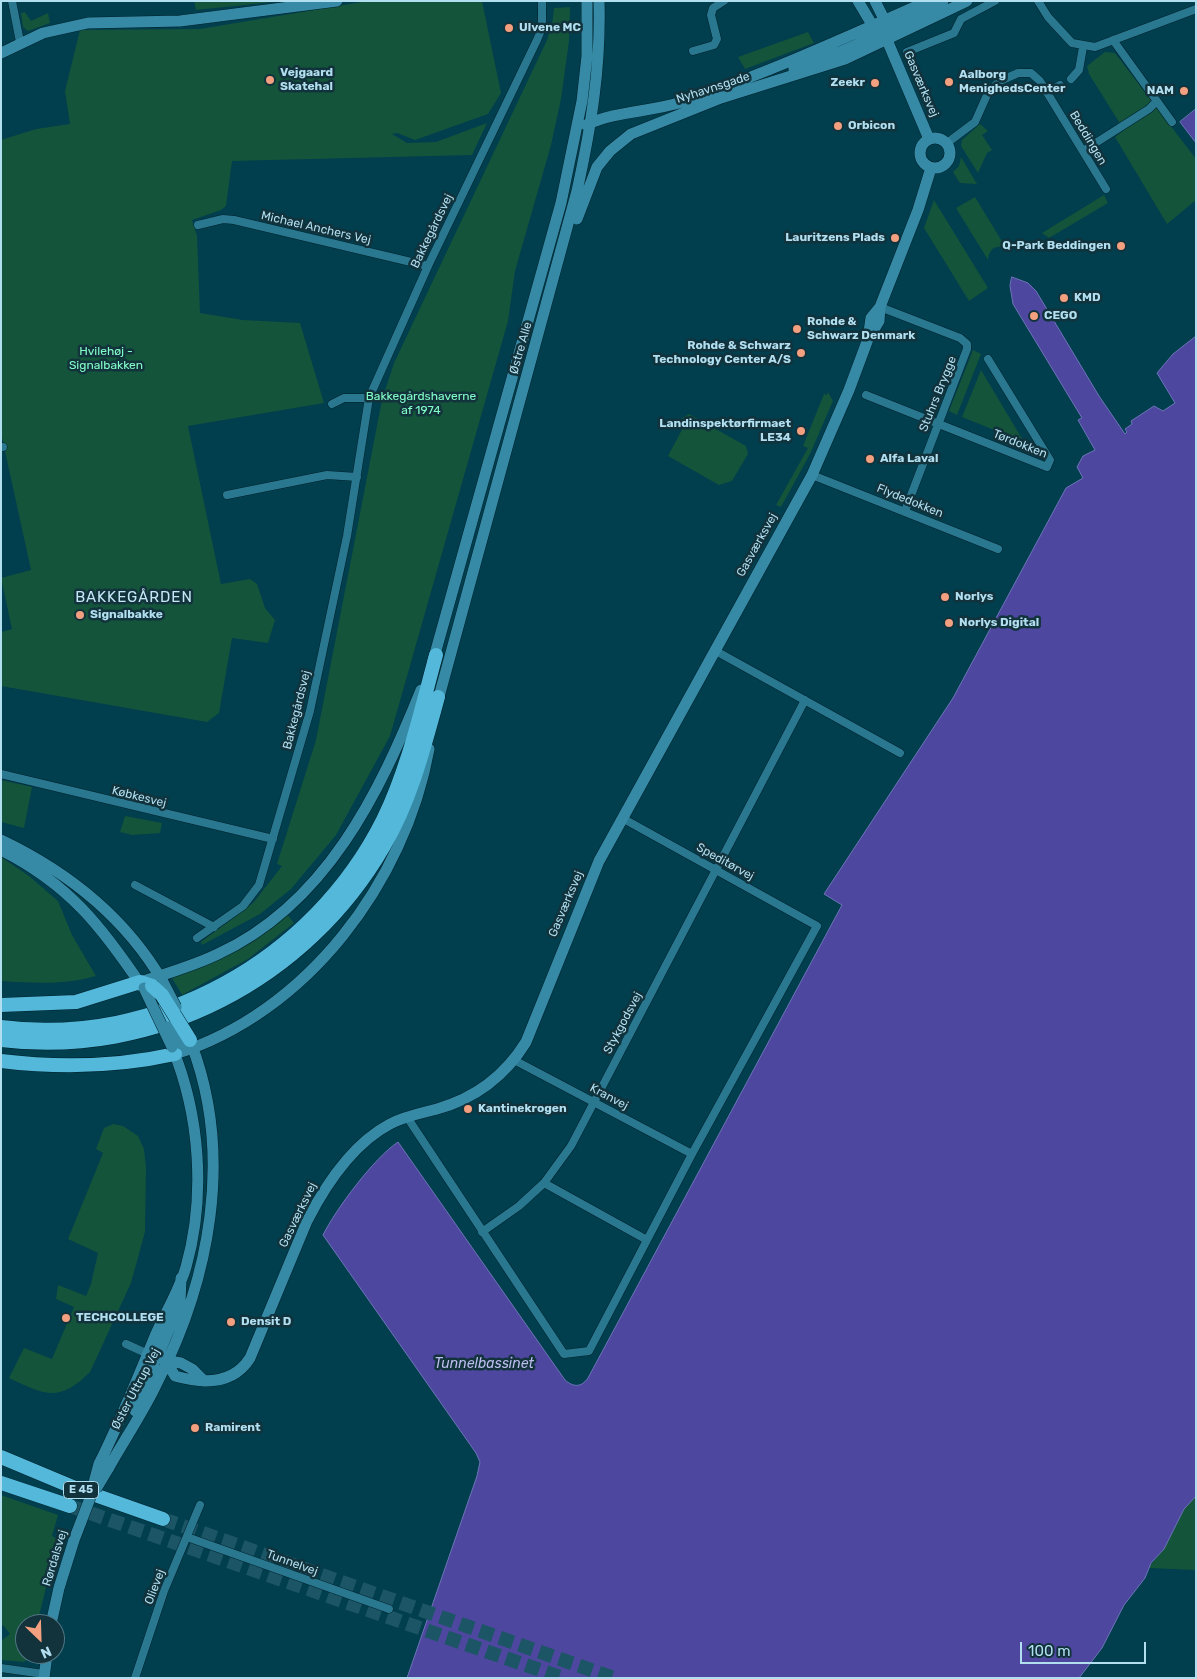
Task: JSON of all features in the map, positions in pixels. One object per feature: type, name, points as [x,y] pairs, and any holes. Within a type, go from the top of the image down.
[{"type":"highway","points":[[1,1027],[70,1029],[107,1025],[153,1014],[180,1005],[230,981],[254,966],[299,932],[343,883],[383,820],[402,772],[436,655]]},
{"type":"highway","points":[[1,1040],[40,1043],[91,1041],[159,1026],[214,1006],[263,978],[289,959],[332,919],[369,871],[386,845],[411,789],[438,697]]},
{"type":"highway","points":[[1,1006],[76,1002],[150,984],[162,995],[191,1043]]},
{"type":"highway","points":[[1,1061],[71,1066],[122,1062],[173,1051]]},
{"type":"highway","name":"E 45","points":[[1,1457],[75,1488],[163,1519]]},
{"type":"highway","name":"E 45","points":[[1,1483],[70,1506]]},
{"type":"street","points":[[12,1],[20,42]]},
{"type":"street","points":[[1,53],[43,32],[88,23],[187,20],[337,1]]},
{"type":"street","name":"Bakkegårdsvej","points":[[198,938],[243,906],[259,885],[310,712],[357,477],[369,398],[428,266],[537,40],[542,28],[542,1]]},
{"type":"street","name":"Østre Alle","points":[[150,984],[218,954],[259,930],[295,901],[332,861],[365,812],[393,759],[436,655],[561,203],[576,134],[587,56],[587,1]]},
{"type":"street","name":"Østre Alle","points":[[173,1051],[191,1043],[225,1033],[282,996],[308,973],[354,923],[389,862],[406,826],[425,768],[438,697],[576,199],[591,122],[599,63],[599,1]]},
{"type":"street","points":[[693,51],[714,45],[717,39],[711,15],[713,8],[724,1]]},
{"type":"street","points":[[858,1],[879,34]]},
{"type":"street","points":[[875,1],[885,21],[879,34]]},
{"type":"street","name":"Nyhavnsgade","points":[[552,288],[593,176],[610,151],[631,134],[721,98],[814,70],[879,34],[885,21],[928,1]]},
{"type":"street","points":[[879,34],[943,1]]},
{"type":"street","name":"Nyhavnsgade","points":[[576,134],[580,128],[591,122],[681,102],[879,34],[967,1]]},
{"type":"street","points":[[907,52],[954,33],[961,19],[995,1]]},
{"type":"street","points":[[1038,1],[1064,36],[1072,43],[1094,47],[1196,9]]},
{"type":"street","name":"Gasværksvej","points":[[879,34],[929,139]]},
{"type":"street","points":[[1113,40],[1172,122]]},
{"type":"street","points":[[1072,79],[1079,70],[1083,46]]},
{"type":"street","name":"Beddingen","points":[[947,143],[975,122],[987,95],[1001,80],[1018,73],[1032,73],[1037,77],[1106,189]]},
{"type":"street","points":[[1047,93],[1060,85]]},
{"type":"street","points":[[1083,151],[1149,109],[1157,101]]},
{"type":"street","points":[[938,138],[947,143],[951,153],[947,162],[940,168],[931,168],[923,162],[920,152],[924,143],[929,139],[938,138]]},
{"type":"street","name":"Gasværksvej","points":[[167,1362],[175,1376],[204,1381],[227,1378],[244,1367],[250,1358],[307,1221],[328,1185],[348,1159],[373,1136],[390,1124],[464,1100],[499,1077],[526,1042],[599,861],[812,475],[833,429],[868,339],[879,321],[880,307],[918,210],[931,168]]},
{"type":"street","name":"Michael Anchers Vej","points":[[198,225],[223,219],[234,220],[428,266]]},
{"type":"street","name":"Stuhrs Brygge","points":[[880,307],[960,338],[966,344],[965,356],[905,511]]},
{"type":"street","name":"Tørdokken","points":[[866,395],[1048,467],[1050,460],[988,359]]},
{"type":"street","points":[[332,404],[344,398],[369,398]]},
{"type":"street","points":[[227,495],[327,475],[357,477]]},
{"type":"street","name":"Flydedokken","points":[[812,475],[998,549]]},
{"type":"street","points":[[714,650],[900,753]]},
{"type":"street","points":[[717,871],[805,700]]},
{"type":"street","name":"Købkesvej","points":[[1,774],[273,839]]},
{"type":"street","name":"Speditørvej","points":[[622,818],[817,926],[692,1154]]},
{"type":"street","name":"Øster Uttrup Vej","points":[[1,840],[61,873],[89,895],[125,929],[150,984],[190,1108],[196,1162],[196,1221],[182,1278],[148,1354],[104,1466]]},
{"type":"street","name":"Øster Uttrup Vej","points":[[1,850],[30,865],[82,908],[150,984]]},
{"type":"street","name":"Stykgodsvej","points":[[482,1232],[519,1206],[544,1183],[571,1146],[717,871]]},
{"type":"street","points":[[135,885],[214,927]]},
{"type":"street","name":"Øster Uttrup Vej","points":[[104,1466],[158,1383],[197,1283],[210,1231],[214,1162],[210,1116],[191,1043]]},
{"type":"street","name":"Kranvej","points":[[514,1060],[692,1154]]},
{"type":"street","points":[[408,1117],[564,1354],[589,1351],[692,1154]]},
{"type":"street","points":[[544,1183],[647,1240]]},
{"type":"street","points":[[167,1362],[160,1351],[180,1304],[182,1278]]},
{"type":"street","points":[[126,1344],[167,1362]]},
{"type":"street","points":[[132,1425],[135,1410],[154,1366],[148,1354]]},
{"type":"street","name":"Rørdalsvej","points":[[53,1614],[74,1540],[104,1466]]},
{"type":"street","name":"Olievej","points":[[135,1678],[164,1591],[200,1505]]},
{"type":"street","name":"Tunnelvej","points":[[187,1537],[389,1610]]},
{"type":"street","points":[[1,1668],[44,1676]]},
{"type":"green space","points":[[194,1],[282,1],[196,10]]},
{"type":"green space","name":"Hvilehøj - Signalbakken","points":[[368,1],[482,1],[501,93],[488,114],[415,140],[397,133],[392,134],[407,143],[436,142],[487,123],[472,155],[232,161],[226,206],[221,210],[192,220],[197,236],[200,313],[243,320],[300,323],[324,403],[188,426],[221,584],[250,579],[257,584],[265,608],[275,620],[268,643],[232,638],[219,713],[207,722],[1,686],[1,632],[12,629],[1,578],[31,570],[1,433],[1,140],[36,129],[70,124],[65,91],[80,30],[200,29]]},
{"type":"green space","name":"Bakkegårdshaverne af 1974","points":[[570,7],[569,41],[561,99],[551,145],[515,271],[508,321],[390,736],[336,835],[291,889],[260,914],[202,945],[201,942],[253,903],[282,866],[277,864],[316,740],[382,400],[394,363],[547,40],[552,25],[554,8]]},
{"type":"green space","points":[[25,12],[31,21],[48,13],[50,23],[28,31],[23,27],[21,13]]},
{"type":"green space","points":[[808,32],[814,43],[745,69],[738,57]]},
{"type":"green space","points":[[1105,52],[1115,53],[1196,159],[1196,200],[1167,224],[1115,137],[1124,130],[1089,74],[1087,66]]},
{"type":"green space","points":[[980,124],[988,131],[982,135],[992,150],[987,153],[978,173],[961,146],[962,140]]},
{"type":"green space","points":[[961,157],[977,184],[960,183],[953,172],[959,166]]},
{"type":"green space","points":[[1104,195],[1108,203],[1049,238],[1042,233]]},
{"type":"green space","points":[[975,197],[1006,248],[993,248],[988,260],[956,208]]},
{"type":"green space","points":[[934,200],[988,288],[969,301],[924,228]]},
{"type":"green space","points":[[973,350],[981,354],[957,415],[949,411]]},
{"type":"green space","points":[[981,370],[1024,442],[962,417]]},
{"type":"green space","points":[[828,392],[833,401],[810,454],[781,507],[776,505],[808,448],[803,446],[824,394],[827,395]]},
{"type":"green space","points":[[689,414],[746,446],[748,454],[732,481],[719,485],[668,456],[686,422],[681,419]]},
{"type":"green space","points":[[1,780],[32,787],[24,828],[1,822]]},
{"type":"green space","points":[[125,816],[162,823],[160,833],[132,835],[120,832]]},
{"type":"green space","points":[[1,857],[29,876],[58,901],[72,935],[96,976],[61,982],[1,981]]},
{"type":"green space","points":[[287,914],[294,923],[248,959],[182,995],[172,978],[221,959],[252,942]]},
{"type":"green space","points":[[113,1124],[123,1126],[138,1136],[144,1149],[146,1168],[145,1232],[131,1283],[90,1372],[79,1382],[60,1392],[42,1392],[9,1378],[24,1348],[52,1359],[74,1307],[56,1299],[58,1285],[86,1296],[91,1284],[98,1253],[68,1239],[103,1153],[96,1149],[104,1128]]},
{"type":"green space","points":[[1,1495],[58,1515],[52,1536],[58,1539],[39,1614],[15,1614],[15,1661],[1,1660],[1,1641],[10,1634],[3,1625],[1,1626]]},
{"type":"green space","points":[[1196,1496],[1196,1570],[1148,1568],[1164,1549],[1184,1509]]},
{"type":"water","points":[[1196,109],[1196,143],[1180,122]]},
{"type":"water","name":"Tunnelbassinet","points":[[1012,277],[1028,283],[1036,291],[1099,396],[1125,434],[1127,432],[1125,429],[1132,424],[1131,421],[1154,406],[1163,411],[1175,403],[1157,373],[1173,354],[1196,336],[1196,1496],[1184,1509],[1164,1549],[1151,1563],[1145,1578],[1124,1605],[1102,1648],[1079,1678],[407,1678],[477,1476],[480,1462],[476,1453],[323,1235],[356,1185],[378,1160],[398,1142],[565,1380],[571,1384],[580,1385],[588,1378],[842,905],[824,894],[953,698],[1066,488],[1083,478],[1077,467],[1083,456],[1095,450],[1078,420],[1082,418],[1013,304],[1010,286]]},
{"type":"tunnel","points":[[70,1506],[563,1678]]},
{"type":"tunnel","points":[[163,1519],[614,1678]]},
{"type":"place","name":"Ulvene MC","points":[[509,28]]},
{"type":"place","name":"Vejgaard Skatehal","points":[[270,80]]},
{"type":"place","name":"Aalborg MenighedsCenter","points":[[949,82]]},
{"type":"place","name":"Zeekr","points":[[875,83]]},
{"type":"place","name":"NAM","points":[[1184,91]]},
{"type":"place","name":"Orbicon","points":[[838,126]]},
{"type":"place","name":"Lauritzens Plads","points":[[895,238]]},
{"type":"place","name":"Q-Park Beddingen","points":[[1121,246]]},
{"type":"place","name":"KMD","points":[[1064,298]]},
{"type":"place","name":"CEGO","points":[[1034,316]]},
{"type":"place","name":"Rohde & Schwarz Denmark","points":[[797,329]]},
{"type":"place","name":"Rohde & Schwarz Technology Center A/S","points":[[801,353]]},
{"type":"place","name":"Landinspektørfirmaet LE34","points":[[801,431]]},
{"type":"place","name":"Alfa Laval","points":[[870,459]]},
{"type":"place","name":"Norlys","points":[[945,597]]},
{"type":"place","name":"Signalbakke","points":[[80,615]]},
{"type":"place","name":"Norlys Digital","points":[[949,623]]},
{"type":"place","name":"Kantinekrogen","points":[[468,1109]]},
{"type":"place","name":"TECHCOLLEGE","points":[[66,1318]]},
{"type":"place","name":"Densit D","points":[[231,1322]]},
{"type":"place","name":"Ramirent","points":[[195,1428]]},
{"type":"district","name":"BAKKEGÅRDEN","points":[[134,598]]}]
